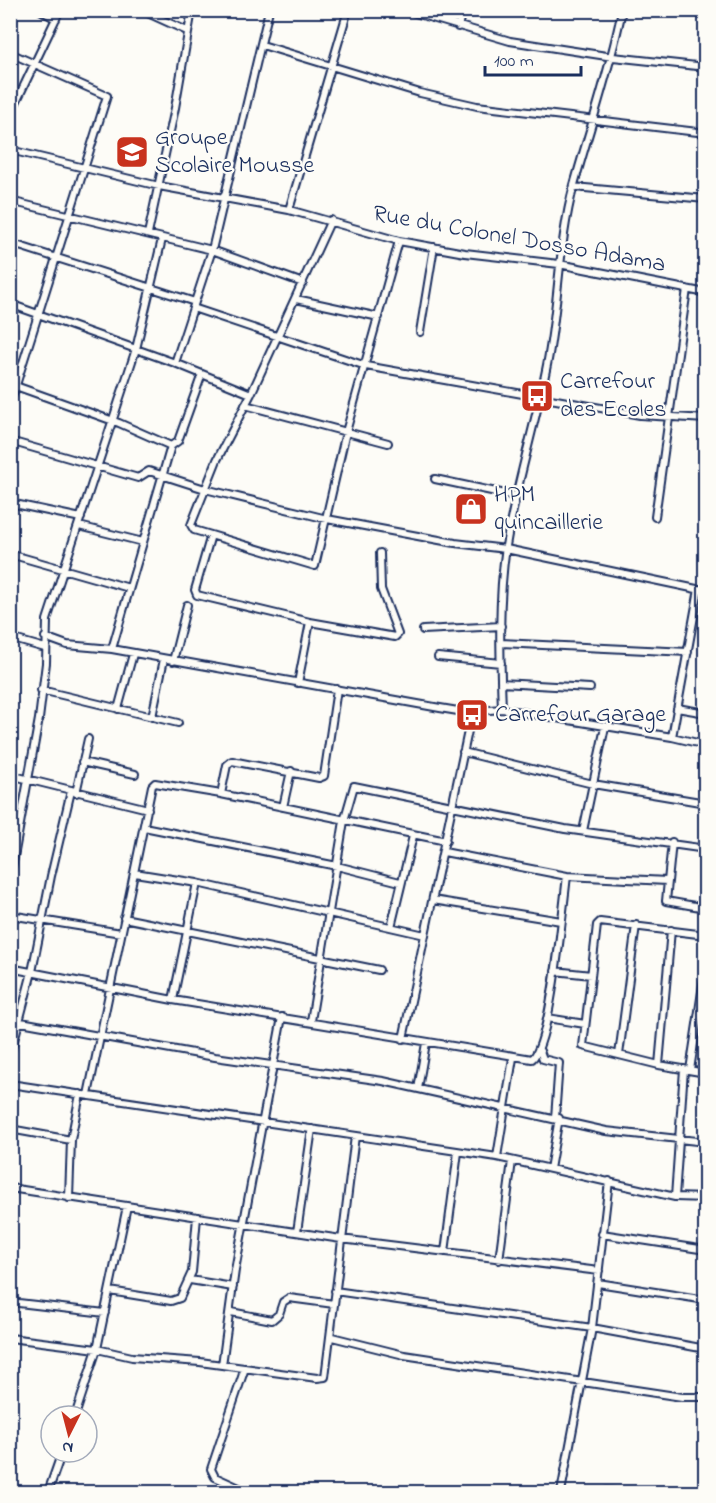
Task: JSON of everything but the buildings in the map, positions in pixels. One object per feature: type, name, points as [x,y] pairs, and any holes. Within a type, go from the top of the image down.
[{"type":"street","points":[[40,10],[56,19]]},
{"type":"street","points":[[10,115],[60,10]]},
{"type":"street","points":[[141,10],[187,31]]},
{"type":"street","points":[[148,234],[175,108],[192,10]]},
{"type":"street","points":[[175,363],[212,250],[226,198],[269,10]]},
{"type":"street","points":[[289,210],[348,10]]},
{"type":"street","points":[[405,10],[510,40],[613,57],[705,67]]},
{"type":"street","points":[[458,27],[462,10]]},
{"type":"street","points":[[502,709],[501,626],[506,549],[515,496],[547,364],[559,264],[574,187],[613,57],[622,10]]},
{"type":"street","points":[[262,45],[331,64],[420,93],[477,106],[593,122],[705,133]]},
{"type":"street","points":[[10,53],[34,66],[107,96],[40,314],[14,385],[10,404]]},
{"type":"street","name":"Rue du Colonel Dosso Adama","points":[[10,150],[159,186],[289,210],[399,241],[559,264],[705,293]]},
{"type":"street","points":[[574,187],[705,199]]},
{"type":"street","points":[[10,201],[212,250],[303,283]]},
{"type":"street","points":[[331,220],[205,489],[192,528],[315,566],[346,432],[399,241]]},
{"type":"street","points":[[10,879],[46,663],[45,636],[51,605],[65,570],[96,466],[136,349],[162,238]]},
{"type":"street","points":[[10,243],[151,287],[276,337],[366,366],[640,415],[705,419]]},
{"type":"street","points":[[420,332],[434,247]]},
{"type":"street","points":[[655,517],[687,289]]},
{"type":"street","points":[[296,298],[379,318]]},
{"type":"street","points":[[10,304],[175,363],[251,394]]},
{"type":"street","points":[[112,649],[171,446],[178,441],[202,374]]},
{"type":"street","points":[[14,385],[111,420],[171,446]]},
{"type":"street","points":[[245,405],[388,443]]},
{"type":"street","points":[[10,441],[138,478],[149,471],[161,477],[205,489],[327,519],[455,543],[506,549],[702,590],[672,737]]},
{"type":"street","points":[[435,479],[515,496]]},
{"type":"street","points":[[10,503],[143,542]]},
{"type":"street","points":[[211,535],[195,590],[197,595],[310,622],[397,636],[381,590],[380,553]]},
{"type":"street","points":[[10,554],[129,588]]},
{"type":"street","points":[[173,661],[187,605]]},
{"type":"street","points":[[298,683],[310,622]]},
{"type":"street","points":[[423,630],[501,626]]},
{"type":"street","points":[[45,636],[67,645],[112,649],[472,712],[502,709],[705,742]]},
{"type":"street","points":[[10,638],[45,648]]},
{"type":"street","points":[[501,643],[688,652]]},
{"type":"street","points":[[118,709],[133,654]]},
{"type":"street","points":[[438,657],[501,663]]},
{"type":"street","points":[[152,717],[164,659]]},
{"type":"street","points":[[501,683],[590,688]]},
{"type":"street","points":[[221,794],[229,762],[291,771],[319,778],[324,776],[337,689]]},
{"type":"street","points":[[41,690],[178,723]]},
{"type":"street","points":[[677,708],[705,713]]},
{"type":"street","points":[[403,1039],[472,712]]},
{"type":"street","points":[[584,831],[605,727]]},
{"type":"street","points":[[10,1056],[14,1020],[32,972],[42,921],[87,739]]},
{"type":"street","points":[[463,752],[593,784],[705,803]]},
{"type":"street","points":[[82,762],[135,774]]},
{"type":"street","points":[[283,807],[291,771]]},
{"type":"street","points":[[10,775],[148,809]]},
{"type":"street","points":[[88,1095],[124,918],[155,783],[221,794],[446,842]]},
{"type":"street","points":[[311,1021],[344,821],[354,786],[584,831],[672,842],[705,849]]},
{"type":"street","points":[[144,827],[337,866],[400,882]]},
{"type":"street","points":[[391,927],[400,882],[413,836]]},
{"type":"street","points":[[672,842],[666,901],[705,908]]},
{"type":"street","points":[[444,852],[567,876],[667,881]]},
{"type":"street","points":[[135,873],[197,883],[425,935]]},
{"type":"street","points":[[550,1169],[557,1118],[559,1062],[543,1059],[540,1051],[555,971],[567,876]]},
{"type":"street","points":[[172,1000],[197,883]]},
{"type":"street","points":[[433,900],[561,921]]},
{"type":"street","points":[[10,915],[121,933]]},
{"type":"street","points":[[124,918],[380,970]]},
{"type":"street","points":[[705,935],[603,921],[597,925],[583,1046],[659,1065],[705,1072]]},
{"type":"street","points":[[619,1055],[636,926]]},
{"type":"street","points":[[659,1065],[671,930]]},
{"type":"street","points":[[675,1197],[687,1070],[705,966]]},
{"type":"street","points":[[10,968],[172,1000],[311,1021],[513,1058],[532,1059],[540,1051]]},
{"type":"street","points":[[555,971],[591,975]]},
{"type":"street","points":[[222,1365],[233,1287],[282,1017]]},
{"type":"street","points":[[547,1018],[585,1024]]},
{"type":"street","points":[[14,1020],[418,1089],[557,1118],[606,1131],[705,1142]]},
{"type":"street","points":[[418,1089],[426,1043]]},
{"type":"street","points":[[497,1157],[513,1058]]},
{"type":"street","points":[[10,1084],[497,1157],[675,1197],[705,1198]]},
{"type":"street","points":[[69,1198],[71,1140],[80,1094]]},
{"type":"street","points":[[10,1129],[71,1140]]},
{"type":"street","points":[[297,1232],[312,1129]]},
{"type":"street","points":[[10,1338],[97,1349],[132,1357],[222,1365],[317,1378],[325,1377],[332,1337],[341,1239],[356,1136]]},
{"type":"street","points":[[445,1252],[458,1152]]},
{"type":"street","points":[[499,1260],[512,1161]]},
{"type":"street","points":[[561,1492],[592,1328],[609,1181]]},
{"type":"street","points":[[10,1188],[341,1239],[599,1271]]},
{"type":"street","points":[[79,1404],[97,1349],[127,1206]]},
{"type":"street","points":[[110,1291],[171,1301],[184,1293],[190,1280],[197,1217]]},
{"type":"street","points":[[602,1234],[705,1250]]},
{"type":"street","points":[[190,1280],[233,1287]]},
{"type":"street","points":[[598,1283],[705,1300]]},
{"type":"street","points":[[335,1291],[592,1328],[705,1349]]},
{"type":"street","points":[[231,1312],[272,1320],[279,1314],[283,1302],[289,1298],[334,1304]]},
{"type":"street","points":[[10,1302],[105,1313]]},
{"type":"street","points":[[332,1337],[404,1355],[583,1380],[682,1397],[705,1397]]},
{"type":"street","points":[[245,1368],[211,1469],[215,1477],[248,1492]]},
{"type":"street","points":[[48,1492],[58,1464]]},
{"type":"street","points":[[607,1491],[615,1492]]},
{"type":"place","name":"Groupe Scolaire Mousse","points":[[132,152]]},
{"type":"place","name":"Carrefour des Ecoles","points":[[537,396]]},
{"type":"place","name":"HPM quincaillerie","points":[[471,509]]},
{"type":"place","name":"Carrefour Garage","points":[[472,715]]}]
